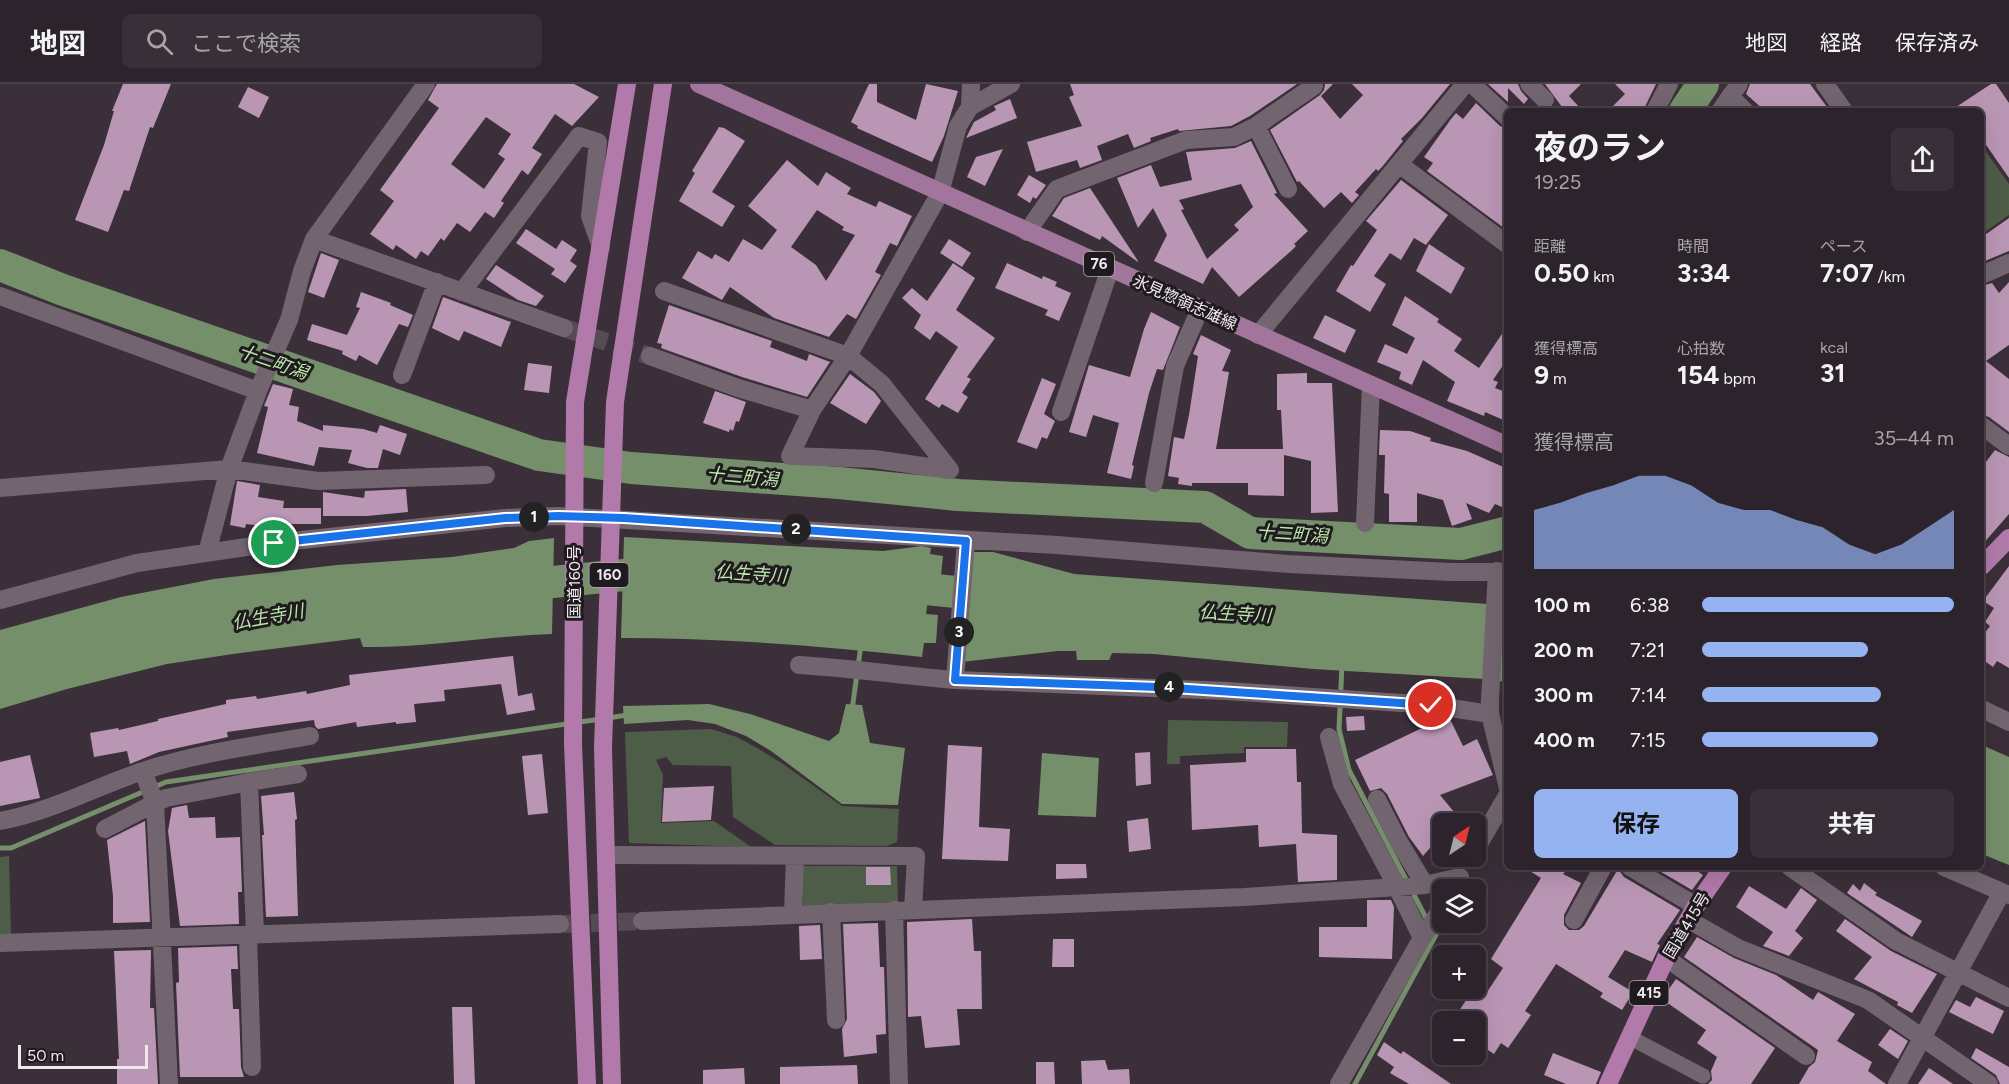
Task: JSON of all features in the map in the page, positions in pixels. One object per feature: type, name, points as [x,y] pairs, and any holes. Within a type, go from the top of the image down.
[{"type":"highway","name":"国道160号","points":[[587,1084],[573,744],[575,402],[627,84]]},
{"type":"highway","name":"国道160号","points":[[612,1084],[603,748],[615,402],[663,84]]},
{"type":"highway","points":[[1984,564],[2009,538]]},
{"type":"highway","name":"国道415号","points":[[1608,1084],[1666,958],[1721,870]]},
{"type":"main road","name":"氷見惣領志雄線","points":[[699,84],[1504,444]]},
{"type":"street","points":[[207,553],[229,469],[258,391],[289,320],[302,271],[314,239],[426,84]]},
{"type":"street","points":[[970,107],[971,84]]},
{"type":"street","points":[[664,291],[848,356],[882,384],[950,470],[874,459],[790,456],[812,410],[848,356],[940,193],[958,126],[970,107],[1011,84]]},
{"type":"street","points":[[1258,334],[1464,84]]},
{"type":"street","points":[[1472,84],[1504,114]]},
{"type":"street","points":[[1529,84],[1545,100]]},
{"type":"street","points":[[1657,108],[1669,84]]},
{"type":"street","points":[[1825,84],[1842,108]]},
{"type":"street","points":[[1027,232],[1057,189],[1186,140],[1234,137],[1256,126],[1314,86]]},
{"type":"street","points":[[1729,97],[1742,108]]},
{"type":"street","points":[[1256,126],[1288,189]]},
{"type":"street","points":[[462,292],[579,136],[598,142],[590,216],[601,247]]},
{"type":"street","points":[[1398,164],[1504,242]]},
{"type":"street","points":[[314,239],[564,328]]},
{"type":"street","points":[[1984,274],[2009,263]]},
{"type":"street","points":[[1061,412],[1110,269]]},
{"type":"street","points":[[402,375],[437,282]]},
{"type":"street","points":[[0,296],[258,391]]},
{"type":"street","points":[[1154,483],[1175,366],[1200,309]]},
{"type":"street","points":[[650,356],[738,388],[812,410]]},
{"type":"street","points":[[1365,523],[1371,385]]},
{"type":"street","points":[[1984,427],[2009,446]]},
{"type":"street","points":[[0,488],[229,469],[318,481],[486,475]]},
{"type":"street","points":[[0,600],[137,563],[274,543],[505,518],[558,516],[624,518],[1057,545],[1289,564],[1451,572],[1502,572],[1490,707],[1504,770]]},
{"type":"street","points":[[955,680],[966,541]]},
{"type":"street","points":[[799,665],[863,669],[955,680],[1227,691],[1490,707]]},
{"type":"street","points":[[1984,710],[2009,722]]},
{"type":"street","points":[[0,822],[46,810],[143,771],[186,758],[310,736]]},
{"type":"street","points":[[1329,737],[1342,784],[1422,938]]},
{"type":"street","points":[[143,771],[155,802],[169,1084]]},
{"type":"street","points":[[105,829],[166,798],[298,774]]},
{"type":"street","points":[[249,782],[252,1067]]},
{"type":"street","points":[[1377,799],[1425,885]]},
{"type":"street","points":[[1486,832],[1504,801]]},
{"type":"street","points":[[606,855],[916,856],[913,910]]},
{"type":"street","points":[[793,914],[795,856]]},
{"type":"street","points":[[1574,920],[1602,870]]},
{"type":"street","points":[[1634,870],[1738,948],[1868,1000],[1989,1084]]},
{"type":"street","points":[[1794,870],[1896,941],[2009,998]]},
{"type":"street","points":[[1897,1084],[1958,972],[2006,893],[1951,870]]},
{"type":"street","points":[[642,921],[1244,897],[1432,885]]},
{"type":"street","points":[[894,910],[899,1084]]},
{"type":"street","points":[[831,912],[836,1020]]},
{"type":"street","points":[[1345,1082],[1432,923]]},
{"type":"street","points":[[0,943],[560,924]]},
{"type":"street","points":[[1666,958],[1806,1056]]},
{"type":"street","points":[[1629,1037],[1704,1076]]},
{"type":"shaded area","points":[[1984,149],[2009,184],[2009,215],[1984,233]]},
{"type":"shaded area","points":[[1168,720],[1288,722],[1287,747],[1244,747],[1244,753],[1180,756],[1180,764],[1167,764]]},
{"type":"shaded area","points":[[711,729],[737,737],[759,749],[842,806],[899,809],[897,842],[886,846],[775,845],[733,817],[731,766],[673,765],[666,757],[656,760],[663,775],[661,823],[714,821],[751,847],[629,843],[625,732]]},
{"type":"shaded area","points":[[9,856],[11,936],[0,937],[0,857]]},
{"type":"shaded area","points":[[801,866],[897,866],[898,903],[803,908]]},
{"type":"water","points":[[624,537],[883,551],[922,546],[931,548],[930,554],[943,556],[940,585],[930,585],[926,614],[938,615],[936,643],[924,643],[922,657],[772,643],[621,638]]},
{"type":"water","points":[[554,538],[552,634],[387,647],[363,647],[360,638],[233,654],[167,664],[67,689],[0,709],[0,630],[121,597],[214,579],[337,565],[452,557],[514,548],[529,541]]},
{"type":"water","points":[[971,552],[993,552],[1074,574],[1488,604],[1484,679],[1313,669],[1154,654],[1112,653],[1109,660],[1077,660],[1076,651],[962,662]]},
{"type":"water","points":[[1501,603],[1504,604],[1504,682],[1500,681]]},
{"type":"water","points":[[709,704],[750,714],[829,741],[839,733],[846,704],[862,705],[870,743],[905,748],[898,805],[842,804],[771,751],[746,736],[715,724],[688,720],[624,724],[623,706]]},
{"type":"water","points":[[1984,746],[2009,757],[2009,865],[1984,855]]},
{"type":"water","points":[[1042,753],[1099,758],[1096,817],[1038,815]]},
{"type":"building","points":[[123,84],[171,84],[153,128],[150,127],[129,191],[124,190],[108,232],[75,220],[104,145],[114,111],[112,111]]},
{"type":"building","points":[[437,84],[574,84],[599,97],[572,126],[555,114],[532,148],[542,154],[528,175],[522,170],[501,201],[504,203],[494,218],[485,212],[470,232],[457,223],[444,241],[441,238],[428,256],[421,251],[416,259],[396,245],[393,250],[370,234],[394,201],[380,190],[439,108],[428,100]],"holes":[[[486,117],[511,134],[498,154],[505,159],[484,189],[451,164]]]},
{"type":"building","points":[[869,84],[877,84],[877,102],[916,120],[926,84],[958,91],[944,136],[932,162],[857,128],[858,126],[851,122]]},
{"type":"building","points":[[1070,84],[1297,84],[1231,126],[1179,131],[1178,129],[1150,138],[1151,141],[1134,148],[1128,134],[1097,146],[1102,160],[1080,168],[1077,160],[1036,172],[1027,142],[1082,126],[1069,97],[1074,95]]},
{"type":"building","points":[[1325,84],[1333,84],[1321,96],[1340,119],[1363,95],[1352,84],[1450,84],[1401,139],[1403,141],[1382,167],[1378,171],[1376,169],[1355,192],[1359,195],[1352,203],[1341,192],[1324,208],[1299,181],[1297,182],[1270,130],[1320,95]]},
{"type":"building","points":[[1488,84],[1518,84],[1528,99],[1524,104],[1508,88],[1508,102]]},
{"type":"building","points":[[1545,84],[1581,84],[1569,96],[1580,108],[1563,108]]},
{"type":"building","points":[[1615,84],[1656,84],[1644,108],[1611,108],[1625,94]]},
{"type":"building","points":[[1750,84],[1810,84],[1828,108],[1762,108],[1746,94]]},
{"type":"building","points":[[1991,84],[1996,84],[2009,103],[2009,178],[1984,142],[1984,108],[1955,108]]},
{"type":"building","points":[[248,87],[269,97],[259,118],[238,107]]},
{"type":"building","points":[[1010,99],[1017,118],[966,138],[974,122],[996,110],[994,106]]},
{"type":"building","points":[[1476,103],[1504,128],[1504,228],[1427,171],[1433,163],[1424,157],[1456,113],[1463,119]]},
{"type":"building","points":[[719,127],[745,141],[712,192],[735,206],[722,227],[679,201],[695,173],[692,171]]},
{"type":"building","points":[[1251,141],[1277,193],[1274,194],[1308,231],[1294,244],[1296,246],[1291,251],[1239,297],[1212,267],[1203,284],[1154,261],[1167,235],[1153,208],[1138,228],[1117,178],[1151,165],[1160,187],[1192,180],[1186,152],[1235,148]],"holes":[[[1241,184],[1253,207],[1234,225],[1239,230],[1207,259],[1181,210],[1184,209],[1179,200]]]},
{"type":"building","points":[[1003,149],[985,186],[967,177],[976,157]]},
{"type":"building","points":[[787,160],[818,186],[826,172],[851,188],[847,194],[876,207],[879,201],[912,216],[897,246],[890,243],[875,272],[881,275],[856,319],[847,314],[829,337],[774,318],[730,287],[722,300],[682,278],[698,251],[712,259],[715,254],[729,262],[743,239],[762,250],[777,230],[748,206]],"holes":[[[817,210],[844,227],[842,230],[855,235],[826,281],[816,265],[791,247]]]},
{"type":"building","points":[[1029,175],[1046,185],[1036,199],[1033,197],[1030,203],[1017,195]]},
{"type":"building","points":[[1401,180],[1448,215],[1426,245],[1414,238],[1401,260],[1390,253],[1374,276],[1386,284],[1370,312],[1336,291],[1351,265],[1353,266],[1377,230],[1366,221]]},
{"type":"building","points":[[1090,188],[1138,262],[1102,236],[1100,240],[1052,216],[1064,198]]},
{"type":"building","points":[[2009,218],[2009,251],[1985,261],[1984,236]]},
{"type":"building","points":[[526,229],[556,249],[562,240],[577,250],[570,261],[577,266],[565,283],[551,274],[555,269],[516,243]]},
{"type":"building","points":[[949,239],[971,253],[962,267],[940,253]]},
{"type":"building","points":[[1429,244],[1465,268],[1451,294],[1416,271]]},
{"type":"building","points":[[321,253],[339,260],[324,298],[308,292]]},
{"type":"building","points":[[953,263],[975,278],[956,310],[995,338],[967,377],[971,379],[962,393],[968,397],[958,413],[942,404],[939,408],[925,399],[958,347],[936,331],[930,340],[914,328],[921,315],[902,298],[912,288],[927,301]]},
{"type":"building","points":[[1007,263],[1042,279],[1043,276],[1057,282],[1055,286],[1071,293],[1059,321],[1045,315],[1048,310],[995,288]]},
{"type":"building","points":[[496,265],[544,296],[536,306],[518,300],[486,279]]},
{"type":"building","points":[[2009,282],[2009,345],[1986,361],[2009,379],[2009,432],[1984,416],[1984,285],[1992,283],[1999,293]]},
{"type":"building","points":[[361,292],[391,303],[390,305],[413,315],[408,327],[399,324],[377,365],[359,355],[356,361],[342,354],[343,351],[307,340],[312,324],[347,335],[360,308],[356,307]]},
{"type":"building","points":[[1405,296],[1439,319],[1437,322],[1462,339],[1454,351],[1479,368],[1504,331],[1504,364],[1493,380],[1498,382],[1495,388],[1504,391],[1504,420],[1485,412],[1484,416],[1447,401],[1455,382],[1423,360],[1412,385],[1399,379],[1401,372],[1377,362],[1385,344],[1407,354],[1415,338],[1392,325]]},
{"type":"building","points":[[443,297],[511,322],[501,347],[464,331],[459,341],[432,328]]},
{"type":"building","points":[[669,305],[772,341],[770,347],[807,361],[809,354],[830,362],[807,397],[742,377],[661,348],[662,344],[657,343]]},
{"type":"building","points":[[1151,312],[1180,327],[1163,370],[1157,369],[1149,393],[1132,465],[1134,466],[1131,479],[1107,473],[1119,423],[1093,415],[1086,437],[1069,432],[1089,365],[1130,377]]},
{"type":"building","points":[[1325,315],[1356,330],[1345,353],[1313,338]]},
{"type":"building","points":[[1201,335],[1231,350],[1222,371],[1229,372],[1216,449],[1283,449],[1281,410],[1277,410],[1277,374],[1307,373],[1307,383],[1332,383],[1338,512],[1311,513],[1311,461],[1284,455],[1284,496],[1248,495],[1248,483],[1192,483],[1192,486],[1178,484],[1179,478],[1168,476],[1174,437],[1184,439],[1198,356],[1193,354]]},
{"type":"building","points":[[528,363],[552,366],[549,393],[524,390]]},
{"type":"building","points":[[850,374],[874,392],[881,401],[866,424],[830,403]]},
{"type":"building","points":[[1042,378],[1056,384],[1044,414],[1055,421],[1047,439],[1042,437],[1037,449],[1017,442]]},
{"type":"building","points":[[273,384],[293,389],[289,405],[299,407],[297,421],[323,431],[323,425],[363,429],[377,433],[380,425],[407,434],[400,455],[383,449],[378,468],[367,468],[348,463],[352,450],[319,447],[314,466],[257,453],[268,407],[264,406]]},
{"type":"building","points":[[715,391],[746,402],[733,431],[730,429],[729,432],[703,423]]},
{"type":"building","points":[[1380,430],[1410,431],[1431,438],[1430,441],[1467,451],[1504,467],[1504,503],[1502,507],[1495,504],[1489,513],[1466,503],[1472,519],[1452,526],[1443,500],[1417,493],[1417,522],[1389,522],[1389,494],[1384,493],[1385,455],[1379,455]]},
{"type":"building","points":[[1995,450],[2009,457],[2009,514],[1984,543],[1984,464]]},
{"type":"building","points":[[237,481],[260,485],[258,497],[284,501],[283,508],[321,508],[321,524],[281,524],[281,528],[246,524],[245,528],[230,525]]},
{"type":"building","points":[[406,489],[408,512],[367,516],[323,516],[323,492],[364,498],[365,491]]},
{"type":"building","points":[[2009,566],[2009,668],[1997,661],[1993,667],[1984,660],[1984,634],[1990,626],[1985,622],[1994,608],[1984,600]]},
{"type":"building","points":[[513,656],[518,696],[532,693],[535,710],[507,715],[501,684],[444,690],[445,701],[414,704],[416,722],[357,727],[356,722],[318,729],[314,720],[227,732],[228,737],[159,752],[130,764],[127,751],[94,757],[90,733],[118,728],[119,730],[158,721],[158,719],[226,704],[226,700],[256,696],[257,699],[306,691],[307,694],[350,685],[349,675]]},
{"type":"building","points":[[1364,716],[1365,730],[1347,731],[1346,717]]},
{"type":"building","points":[[1443,718],[1450,719],[1463,746],[1477,739],[1493,775],[1440,795],[1455,813],[1432,813],[1432,846],[1423,856],[1409,837],[1387,794],[1381,788],[1370,791],[1355,760]]},
{"type":"building","points":[[948,745],[982,747],[979,827],[1010,829],[1008,861],[942,859]]},
{"type":"building","points":[[1246,749],[1296,749],[1297,782],[1301,782],[1302,833],[1337,835],[1337,880],[1298,882],[1296,844],[1259,847],[1258,825],[1192,830],[1190,765],[1246,762]]},
{"type":"building","points":[[1150,752],[1151,784],[1136,786],[1135,753]]},
{"type":"building","points":[[542,754],[548,813],[528,815],[522,756]]},
{"type":"building","points":[[30,755],[40,798],[0,806],[0,762]]},
{"type":"building","points":[[714,786],[711,820],[662,822],[664,788]]},
{"type":"building","points":[[294,792],[297,819],[295,820],[298,916],[266,917],[261,796]]},
{"type":"building","points":[[187,805],[189,818],[215,817],[216,838],[240,837],[242,892],[238,892],[239,924],[180,926],[168,831],[172,808]]},
{"type":"building","points":[[1148,818],[1151,849],[1129,852],[1127,821]]},
{"type":"building","points":[[145,821],[150,922],[113,923],[113,896],[107,840]]},
{"type":"building","points":[[1056,864],[1086,864],[1087,878],[1056,879]]},
{"type":"building","points":[[866,867],[890,867],[891,885],[866,885]]},
{"type":"building","points":[[1528,870],[1566,870],[1563,874],[1581,883],[1564,915],[1564,925],[1569,930],[1579,930],[1584,926],[1617,870],[1624,877],[1680,910],[1657,944],[1660,945],[1652,962],[1625,950],[1608,977],[1633,992],[1622,1010],[1600,997],[1603,993],[1556,964],[1525,1011],[1531,1015],[1508,1048],[1501,1043],[1494,1054],[1486,1049],[1486,1011],[1459,1011],[1467,999],[1486,999],[1486,994],[1503,968],[1491,959],[1541,878]]},
{"type":"building","points":[[1658,870],[1696,870],[1703,875],[1692,890]]},
{"type":"building","points":[[1864,883],[1877,893],[1875,895],[1922,921],[1912,937],[1847,893],[1853,884],[1860,891]]},
{"type":"building","points":[[1749,886],[1786,909],[1801,888],[1817,900],[1795,931],[1803,938],[1789,956],[1763,946],[1773,932],[1736,907]]},
{"type":"building","points":[[1367,900],[1391,900],[1394,907],[1392,959],[1319,957],[1319,927],[1367,927]]},
{"type":"building","points":[[972,919],[974,951],[981,951],[982,1009],[957,1009],[960,1045],[925,1048],[921,1016],[908,1017],[907,922]]},
{"type":"building","points":[[1845,919],[1891,951],[1937,974],[1912,1013],[1897,1005],[1898,1002],[1854,979],[1872,957],[1836,931]]},
{"type":"building","points":[[878,923],[880,967],[884,967],[886,1034],[876,1035],[877,1053],[844,1057],[842,1029],[847,1019],[843,924]]},
{"type":"building","points":[[820,925],[822,959],[800,960],[799,926]]},
{"type":"building","points":[[1697,937],[1734,958],[1776,975],[1813,1000],[1818,992],[1855,1014],[1837,1041],[1872,1062],[1868,1071],[1886,1084],[1799,1084],[1809,1067],[1815,1062],[1818,1050],[1684,957]]},
{"type":"building","points":[[1053,939],[1074,939],[1074,967],[1052,967]]},
{"type":"building","points":[[237,946],[238,969],[231,969],[233,1009],[239,1009],[241,1067],[244,1077],[180,1077],[176,983],[179,982],[178,948]]},
{"type":"building","points":[[151,950],[150,1008],[154,1008],[158,1084],[117,1084],[117,1059],[119,1059],[114,951]]},
{"type":"building","points":[[1676,979],[1775,1048],[1751,1084],[1708,1084],[1712,1080],[1711,1071],[1717,1057],[1697,1043],[1706,1030],[1662,999]]},
{"type":"building","points":[[1976,997],[2004,1011],[1993,1034],[1949,1012],[1956,1000],[1970,1007]]},
{"type":"building","points":[[452,1007],[472,1007],[475,1084],[454,1084]]},
{"type":"building","points":[[1890,1029],[1908,1041],[1898,1059],[1878,1045]]},
{"type":"building","points":[[1384,1042],[1401,1054],[1403,1051],[1451,1084],[1409,1084],[1390,1073],[1394,1067],[1377,1055]]},
{"type":"building","points":[[1976,1048],[2009,1067],[2009,1084],[2000,1084],[1996,1075],[1971,1058]]},
{"type":"building","points":[[1553,1053],[1601,1072],[1596,1084],[1566,1084],[1544,1075]]},
{"type":"building","points":[[1105,1060],[1108,1070],[1129,1069],[1130,1084],[1082,1084],[1081,1061]]},
{"type":"building","points":[[1036,1062],[1054,1062],[1055,1084],[1036,1084]]},
{"type":"building","points":[[857,1065],[858,1084],[780,1084],[780,1067]]},
{"type":"building","points":[[744,1068],[745,1084],[703,1084],[703,1070]]},
{"type":"building","points":[[1929,1068],[1953,1084],[1918,1084]]},
{"type":"waterway","name":"十二町潟","points":[[1687,108],[1703,84]]},
{"type":"waterway","name":"十二町潟","points":[[0,265],[63,290],[539,455],[631,468],[839,483],[958,495],[1205,507],[1250,533],[1461,544],[1504,533]]},
{"type":"waterway","name":"仏生寺川","points":[[512,586],[665,571]]},
{"type":"waterway","name":"仏生寺川","points":[[888,585],[994,596]]},
{"type":"waterway","points":[[852,710],[861,645]]},
{"type":"waterway","points":[[1342,665],[1339,729],[1349,770],[1426,918],[1437,933],[1355,1084]]},
{"type":"waterway","points":[[0,848],[11,848],[166,782],[628,715]]},
{"type":"tunnel","points":[[564,328],[650,356]]},
{"type":"tunnel","points":[[564,924],[642,921]]},
{"type":"route","points":[[274,543],[505,518],[558,516],[921,536],[966,541],[955,680],[1158,687],[1431,705]]}]
